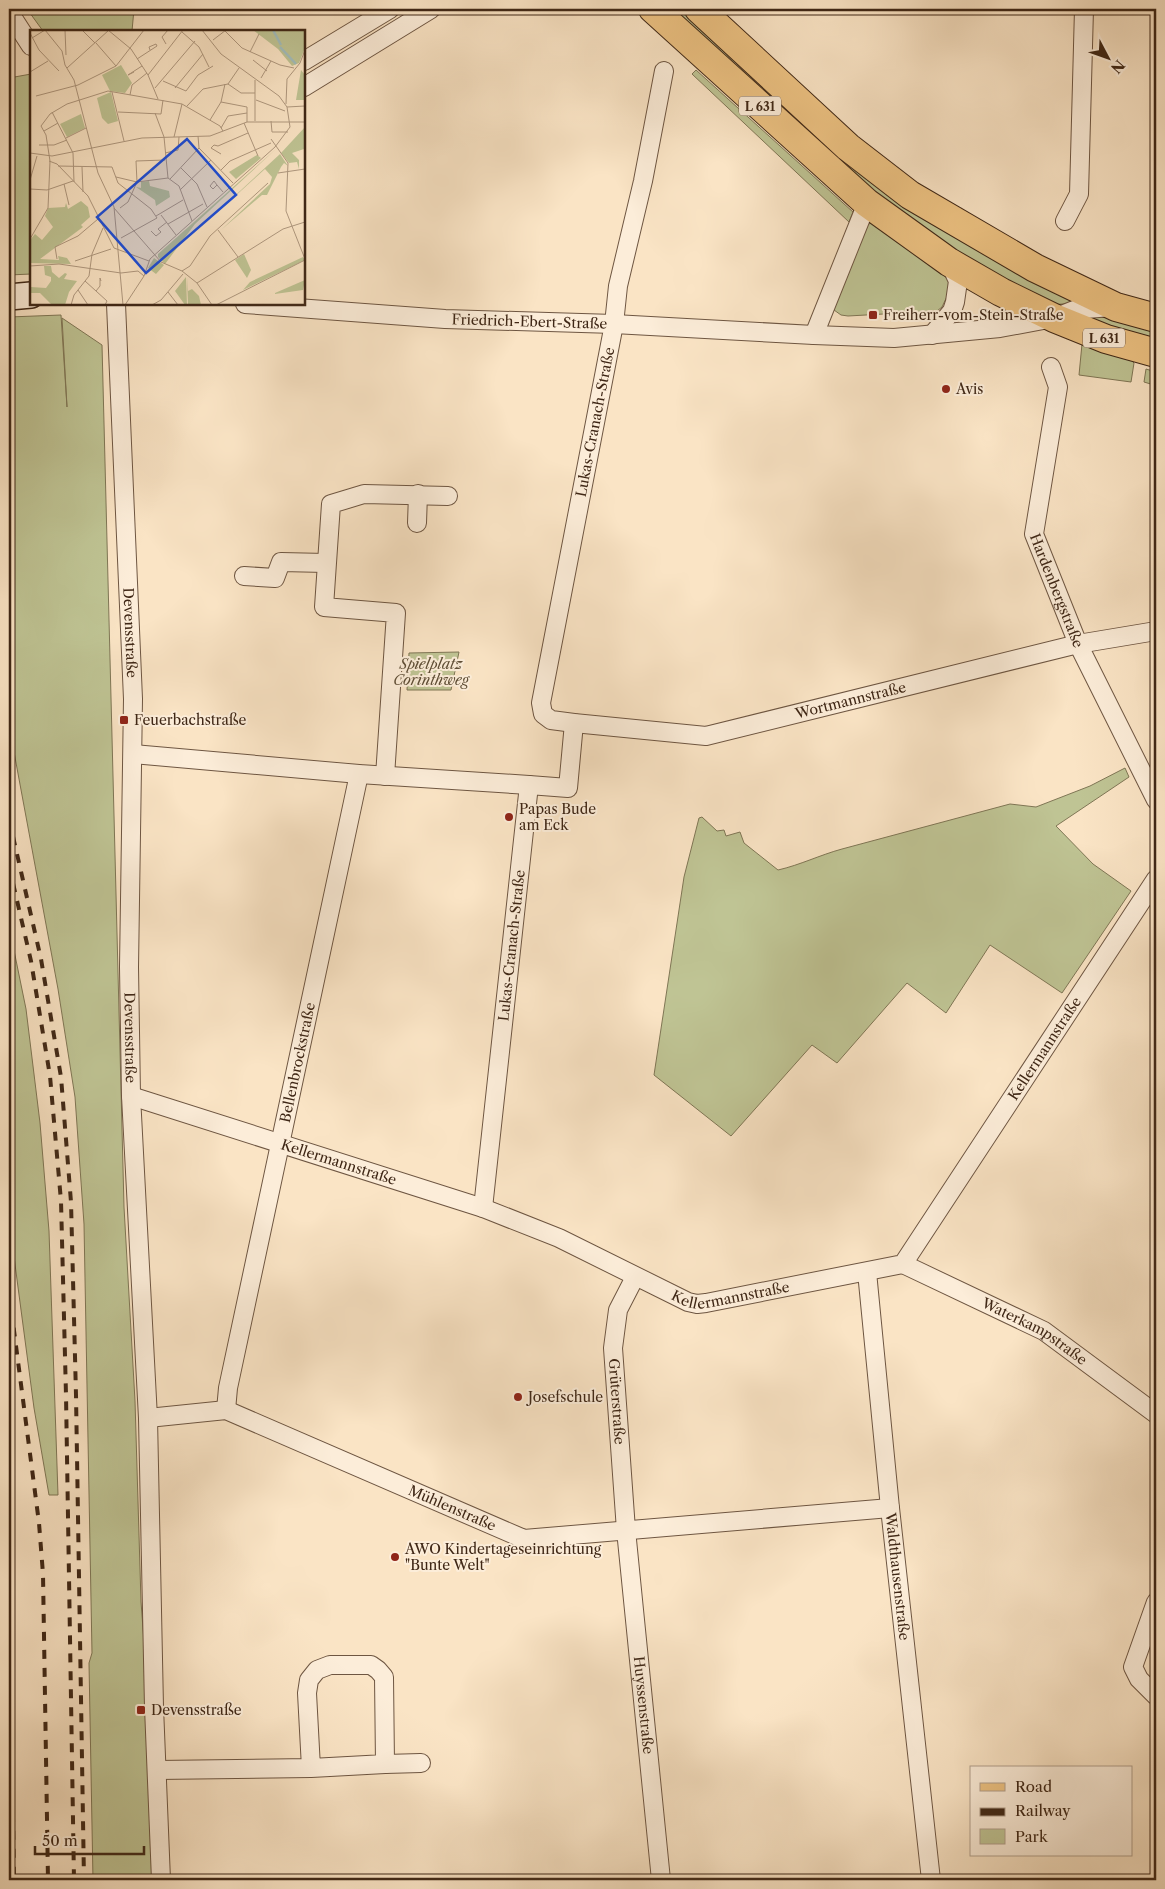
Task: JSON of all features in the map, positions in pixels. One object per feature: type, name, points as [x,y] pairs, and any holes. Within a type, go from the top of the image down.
[{"type":"main road","name":"L 631","points":[[654,9],[867,203],[949,262],[1000,292],[1054,318],[1106,339],[1156,353]]},
{"type":"main road","name":"Friedrich-Ebert-Straße","points":[[699,9],[848,147],[910,195],[1035,268],[1116,307],[1156,318]]},
{"type":"street","points":[[305,60],[390,9]]},
{"type":"street","points":[[305,86],[431,9]]},
{"type":"street","points":[[1065,221],[1079,194],[1084,9]]},
{"type":"street","points":[[9,12],[21,39]]},
{"type":"street","name":"Lukas-Cranach-Straße","points":[[543,714],[541,703],[614,324],[618,286],[643,181],[664,72]]},
{"type":"street","points":[[814,335],[867,203]]},
{"type":"street","points":[[932,335],[952,312],[955,302],[958,281],[949,262]]},
{"type":"street","points":[[9,297],[30,295]]},
{"type":"street","name":"Devensstraße","points":[[116,305],[133,699],[129,967],[131,1096],[148,1418],[161,1880]]},
{"type":"street","name":"Friedrich-Ebert-Straße","points":[[258,305],[445,319],[614,324],[894,338],[1000,328],[1054,318],[1074,310],[1116,307]]},
{"type":"street","name":"Hardenbergstraße","points":[[1050,367],[1058,387],[1034,534],[1078,644],[1156,800]]},
{"type":"street","points":[[385,776],[396,613],[324,607],[331,504],[364,494],[448,496]]},
{"type":"street","points":[[417,523],[418,494]]},
{"type":"street","points":[[244,576],[275,578],[281,562],[326,564]]},
{"type":"street","name":"Wortmannstraße","points":[[543,714],[551,720],[706,736],[1078,644],[1156,631]]},
{"type":"street","points":[[133,754],[359,774],[568,788],[574,723]]},
{"type":"street","name":"Bellenbrockstraße","points":[[226,1410],[228,1388],[359,774]]},
{"type":"street","name":"Lukas-Cranach-Straße","points":[[483,1208],[529,785]]},
{"type":"street","name":"Kellermannstraße","points":[[131,1096],[483,1208],[559,1238],[688,1302],[698,1304],[867,1272],[903,1264],[1156,879]]},
{"type":"street","name":"Waterkampstraße","points":[[903,1264],[1044,1331],[1153,1404]]},
{"type":"street","name":"Waldthausenstraße","points":[[867,1272],[890,1508],[931,1880]]},
{"type":"street","name":"Grüterstraße","points":[[626,1530],[613,1348],[618,1310],[635,1277]]},
{"type":"street","name":"Mühlenstraße","points":[[148,1418],[226,1410],[524,1539],[890,1508]]},
{"type":"street","name":"Huyssenstraße","points":[[626,1530],[662,1880]]},
{"type":"street","points":[[1156,1602],[1133,1668],[1139,1679],[1156,1696]]},
{"type":"street","points":[[311,1768],[309,1680],[317,1670],[330,1665],[371,1665],[384,1677],[385,1764]]},
{"type":"street","points":[[157,1770],[421,1764]]},
{"type":"green space","points":[[27,9],[134,9],[132,30],[42,30]]},
{"type":"green space","points":[[666,9],[678,9],[830,147],[1076,303],[1049,305],[921,233]]},
{"type":"green space","points":[[696,70],[853,212],[849,222],[692,74]]},
{"type":"green space","points":[[30,74],[30,274],[9,275],[9,78]]},
{"type":"green space","points":[[877,221],[947,273],[951,288],[942,307],[937,311],[848,316],[841,315],[834,310],[834,303],[863,226]]},
{"type":"green space","points":[[61,315],[67,407],[62,318],[102,345],[124,1207],[135,1401],[141,1602],[154,1774],[157,1880],[93,1880],[89,1663],[92,1653],[84,1224],[75,1097],[58,989],[9,725],[9,317]]},
{"type":"green space","points":[[1084,316],[1110,318],[1156,332],[1156,345]]},
{"type":"green space","points":[[1082,344],[1130,359],[1134,363],[1131,382],[1079,375]]},
{"type":"green space","points":[[1146,369],[1156,372],[1154,385],[1144,382]]},
{"type":"green space","name":"Spielplatz Corinthweg","points":[[459,652],[451,690],[407,690],[409,653]]},
{"type":"green space","points":[[1125,768],[1129,777],[1056,826],[1093,864],[1131,891],[1062,993],[990,945],[946,1013],[907,983],[837,1063],[812,1045],[731,1136],[654,1075],[684,877],[699,818],[702,817],[717,831],[724,830],[726,836],[740,832],[744,843],[778,870],[842,849],[1010,804],[1036,807],[1090,786]]},
{"type":"green space","points":[[9,926],[26,1009],[40,1123],[49,1231],[58,1495],[49,1495],[34,1408],[9,1219]]},
{"type":"railway","points":[[9,819],[41,959],[61,1077],[71,1202],[84,1880]]},
{"type":"railway","points":[[9,866],[31,961],[50,1076],[61,1201],[74,1880]]},
{"type":"railway","points":[[9,1292],[39,1523],[43,1574],[48,1880]]},
{"type":"railway","points":[[9,1345],[13,1521],[10,1632],[14,1880]]},
{"type":"place","name":"Freiherr-vom-Stein-Straße","points":[[873,315]]},
{"type":"place","name":"Avis","points":[[946,389]]},
{"type":"place","name":"Feuerbachstraße","points":[[124,720]]},
{"type":"place","name":"Papas Bude am Eck","points":[[509,817]]},
{"type":"place","name":"Josefschule","points":[[518,1397]]},
{"type":"place","name":"AWO Kindertageseinrichtung \"Bunte Welt\"","points":[[395,1557]]},
{"type":"place","name":"Devensstraße","points":[[141,1710]]}]
